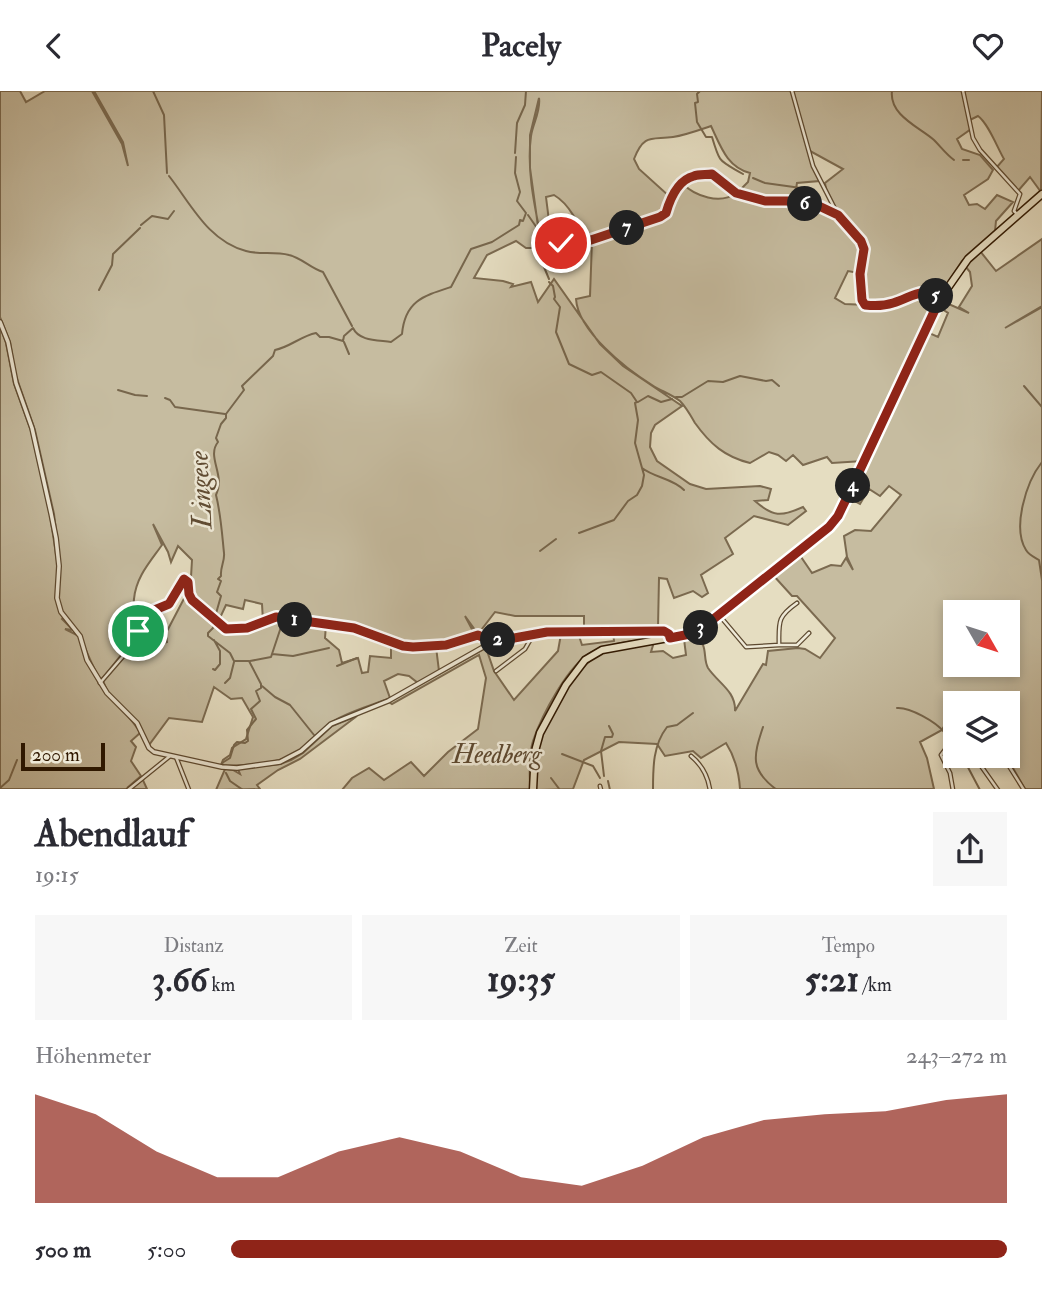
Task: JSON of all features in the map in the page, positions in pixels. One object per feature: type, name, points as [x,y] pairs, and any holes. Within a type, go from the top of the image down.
[{"type":"main road","points":[[533,789],[533,760],[540,733],[560,695],[585,660],[602,650],[690,634],[719,615],[834,522],[940,299],[968,259],[1042,194]]},
{"type":"street","points":[[792,91],[813,166],[838,215],[861,241],[864,249],[860,274],[862,300],[865,305],[890,304],[925,292],[940,299]]},
{"type":"street","points":[[963,91],[973,138],[979,150],[1020,194],[1014,211],[1018,215]]},
{"type":"street","points":[[551,252],[558,244],[591,240],[664,215],[670,197],[694,176],[713,174],[736,193],[756,199],[821,207],[838,215]]},
{"type":"street","points":[[0,322],[8,342],[16,383],[32,428],[51,513],[59,566],[57,598],[61,613],[80,636],[87,660],[100,683],[137,723],[149,748],[173,757],[222,767],[237,768],[291,758],[331,724],[388,701],[492,642],[547,632],[664,631],[670,638]]},
{"type":"street","points":[[100,683],[125,654],[152,611],[169,604],[184,579],[188,582],[192,600],[226,629],[247,628],[276,617],[354,628],[403,646],[446,645],[478,635],[492,642]]},
{"type":"street","points":[[779,645],[779,621],[786,611],[797,603]]},
{"type":"street","points":[[719,615],[746,647],[797,645],[809,633]]},
{"type":"street","points":[[496,671],[525,649],[533,635]]},
{"type":"street","points":[[128,789],[173,757]]},
{"type":"street","points":[[173,757],[190,789]]},
{"type":"street","points":[[691,757],[700,765],[711,789]]},
{"type":"street","points":[[948,768],[953,789]]},
{"type":"street","points":[[983,768],[999,789]]},
{"type":"street","points":[[1010,768],[1024,789]]},
{"type":"green space","points":[[0,91],[20,91],[26,102],[45,91],[92,91],[122,144],[128,166],[123,142],[94,91],[963,91],[971,129],[957,139],[962,149],[980,155],[993,170],[988,179],[964,195],[969,205],[977,204],[985,209],[997,195],[1013,202],[996,221],[995,231],[962,261],[940,295],[920,293],[888,302],[868,303],[861,290],[864,246],[845,223],[826,189],[825,183],[843,169],[810,151],[798,117],[819,181],[797,183],[794,201],[766,200],[737,193],[748,182],[750,173],[730,161],[711,126],[678,136],[649,139],[641,145],[634,159],[639,169],[669,196],[664,215],[583,240],[569,209],[554,195],[546,197],[552,245],[543,248],[536,215],[541,248],[526,248],[516,241],[487,255],[474,278],[503,281],[513,284],[511,287],[531,282],[538,302],[554,279],[600,344],[623,366],[682,406],[655,425],[651,433],[650,447],[657,461],[690,484],[706,489],[760,486],[771,489],[768,500],[755,501],[772,513],[789,513],[803,507],[806,511],[788,525],[754,516],[725,538],[733,554],[701,575],[708,593],[702,597],[693,591],[674,598],[667,579],[659,578],[658,628],[584,630],[584,616],[515,616],[495,612],[478,634],[465,616],[475,635],[448,644],[403,646],[370,631],[344,625],[277,616],[263,621],[262,604],[245,600],[243,609],[226,605],[218,622],[190,594],[192,560],[178,546],[171,562],[153,524],[162,545],[144,570],[135,591],[130,638],[132,641],[102,679],[79,636],[98,682],[140,733],[131,741],[136,747],[131,761],[141,776],[127,788],[142,778],[147,789],[0,789],[0,326],[14,384],[31,431],[50,515],[57,561],[60,563],[54,514],[35,430],[15,373],[10,342],[0,317]],"holes":[[[539,98],[530,147],[530,135]],[[64,617],[79,636],[65,629],[73,630],[62,619]]]},
{"type":"green space","points":[[964,91],[1042,91],[1041,192],[1030,177],[1018,191],[996,168],[1004,159],[982,119],[978,116],[970,120]]},
{"type":"green space","points":[[683,184],[694,192],[715,199],[730,197],[736,193],[756,199],[821,207],[838,215],[861,242],[864,257],[859,273],[848,271],[835,298],[845,304],[890,306],[925,293],[937,300],[863,461],[832,463],[827,457],[803,465],[793,455],[786,461],[769,452],[750,463],[733,457],[706,437],[680,401],[629,369],[605,348],[585,324],[576,299],[590,296],[592,241],[664,216],[671,197]]},
{"type":"green space","points":[[1042,239],[1042,306],[1005,328],[1042,307],[1042,789],[1025,789],[1013,768],[1020,768],[1020,691],[943,691],[943,728],[920,742],[927,758],[934,789],[740,789],[736,765],[726,743],[701,758],[693,751],[665,756],[657,744],[619,742],[584,760],[573,789],[535,789],[538,746],[550,715],[574,677],[584,666],[606,651],[654,642],[651,652],[663,651],[673,658],[686,655],[684,639],[690,636],[703,645],[708,668],[730,693],[735,711],[763,664],[766,665],[768,651],[798,648],[820,658],[835,638],[797,596],[792,596],[773,575],[799,554],[812,573],[831,565],[841,566],[846,558],[853,570],[847,557],[844,536],[855,530],[871,531],[901,495],[889,486],[880,496],[869,489],[860,504],[849,498],[927,332],[938,337],[948,313],[939,307],[942,301],[969,313],[959,307],[972,286],[970,272],[965,266],[980,251],[996,271]]},
{"type":"green space","points":[[188,591],[188,595],[218,625],[226,629],[247,629],[276,618],[326,625],[325,638],[339,650],[342,663],[358,658],[362,673],[368,672],[370,656],[391,658],[391,643],[402,647],[436,647],[439,671],[418,683],[409,676],[398,674],[384,681],[390,698],[336,720],[301,751],[274,761],[251,765],[221,765],[230,755],[232,748],[246,739],[253,717],[242,698],[231,699],[214,687],[202,722],[169,718],[149,745],[138,722],[108,693],[103,681],[134,643],[148,649],[167,642],[166,633]]},
{"type":"green space","name":"Heedberg","points":[[664,631],[667,634],[666,637],[600,648],[583,658],[574,668],[549,705],[533,741],[530,789],[343,789],[352,778],[369,768],[384,780],[411,762],[424,776],[448,752],[478,729],[486,678],[479,655],[392,704],[389,702],[486,648],[494,671],[514,700],[558,651],[561,634],[578,633],[582,645],[614,641],[613,632]]},
{"type":"green space","points":[[357,716],[300,759],[257,785],[260,789],[216,789],[225,769],[240,774],[238,769],[280,764],[291,760],[303,753],[332,726]]},
{"type":"waterway","points":[[153,91],[164,115],[167,173]]},
{"type":"waterway","name":"Lingese","points":[[515,153],[517,123],[525,105],[526,91]]},
{"type":"waterway","points":[[700,91],[697,94],[698,102],[695,103],[697,122],[706,137],[712,137],[721,160],[743,174]]},
{"type":"waterway","points":[[892,91],[892,99],[900,114],[934,140],[954,160]]},
{"type":"waterway","name":"Lingese","points":[[215,617],[221,596],[217,592],[224,556],[216,495],[219,480],[214,454],[221,424],[244,390],[242,386],[273,356],[275,350],[311,334],[343,341],[344,336],[353,328],[364,338],[391,342],[402,334],[411,307],[424,297],[451,287],[471,249],[492,242],[519,225],[520,220],[523,221],[526,213],[517,201],[520,192],[515,173],[516,157]]},
{"type":"waterway","points":[[963,160],[969,160]]},
{"type":"waterway","points":[[169,176],[202,220],[221,239],[246,251],[294,256],[323,272],[352,326]]},
{"type":"waterway","points":[[753,178],[765,183],[801,188]]},
{"type":"waterway","points":[[141,225],[152,216],[168,219],[174,211]]},
{"type":"waterway","points":[[528,215],[537,228],[539,255],[549,279]]},
{"type":"waterway","points":[[99,290],[112,265],[113,254],[140,228]]},
{"type":"waterway","points":[[549,282],[553,286],[554,299],[560,307],[556,332],[569,364],[592,375],[601,372],[631,393],[637,402],[635,443],[644,475],[642,486],[614,520],[579,533]]},
{"type":"waterway","points":[[344,342],[349,354]]},
{"type":"waterway","points":[[676,397],[682,397],[708,381],[723,382],[740,376],[772,380],[779,386]]},
{"type":"waterway","points":[[1024,386],[1042,407]]},
{"type":"waterway","points":[[118,390],[147,396]]},
{"type":"waterway","points":[[638,402],[648,396],[661,402],[672,399]]},
{"type":"waterway","points":[[165,398],[175,407],[225,414]]},
{"type":"waterway","points":[[1042,462],[1026,493],[1020,530],[1026,550],[1039,560],[1042,580]]},
{"type":"waterway","points":[[642,468],[684,490]]},
{"type":"waterway","points":[[540,551],[556,539]]},
{"type":"waterway","name":"Lingese","points":[[209,617],[214,621],[208,636],[230,653],[234,661],[249,661],[261,684],[261,688],[256,691],[260,701],[251,709],[256,719],[247,730],[248,741],[237,742],[230,758],[222,763],[223,765]]},
{"type":"waterway","points":[[250,661],[271,657],[282,624],[278,623],[277,618]]},
{"type":"waterway","points":[[213,669],[220,664],[220,651],[214,640]]},
{"type":"waterway","points":[[272,654],[293,656],[329,648]]},
{"type":"waterway","points":[[337,666],[357,658]]},
{"type":"waterway","points":[[225,683],[230,678],[234,662]]},
{"type":"waterway","points":[[262,686],[290,705],[314,735]]},
{"type":"waterway","points":[[897,708],[922,716],[943,731]]},
{"type":"waterway","points":[[653,789],[655,757],[662,734],[667,727],[677,725],[693,713]]},
{"type":"waterway","points":[[604,776],[601,751],[605,737],[612,737],[613,734],[609,726]]},
{"type":"waterway","points":[[763,727],[756,762],[762,776],[776,789]]},
{"type":"waterway","points":[[562,754],[593,766],[600,778]]},
{"type":"waterway","points":[[0,788],[9,780],[17,760]]},
{"type":"waterway","points":[[968,768],[979,789]]},
{"type":"waterway","name":"Lingese","points":[[226,773],[230,781],[242,789]]},
{"type":"waterway","points":[[551,778],[559,789]]},
{"type":"waterway","points":[[608,781],[610,789]]},
{"type":"route","points":[[138,631],[152,611],[169,604],[184,579],[188,582],[192,600],[226,629],[247,628],[276,617],[354,628],[403,646],[413,647],[446,645],[478,635],[492,642],[565,631],[664,631],[670,638],[690,634],[706,625],[829,527],[838,516],[940,299],[925,292],[890,304],[865,305],[862,300],[860,274],[864,249],[861,241],[838,215],[821,207],[787,201],[765,201],[736,193],[712,174],[694,176],[683,183],[670,197],[666,213],[660,217],[591,240],[561,243]]}]
